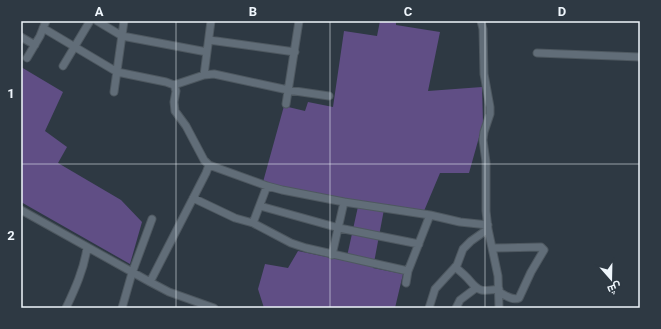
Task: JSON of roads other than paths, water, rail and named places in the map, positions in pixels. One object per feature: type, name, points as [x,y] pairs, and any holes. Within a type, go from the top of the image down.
[{"type":"street","points":[[63,66],[90,21]]},
{"type":"street","points":[[97,21],[122,36],[207,52]]},
{"type":"street","points":[[114,92],[124,21]]},
{"type":"street","points":[[204,74],[211,21]]},
{"type":"street","points":[[286,104],[300,21]]},
{"type":"street","points":[[481,21],[483,29],[484,74],[490,107],[490,114],[483,140],[486,162],[486,212],[496,263],[499,308]]},
{"type":"street","points":[[27,58],[35,45],[44,24],[75,47],[117,72],[174,85],[204,74],[214,74],[288,90],[329,96]]},
{"type":"street","points":[[21,37],[35,45]]},
{"type":"street","points":[[209,40],[294,52]]},
{"type":"street","points":[[537,53],[640,57]]},
{"type":"street","points":[[174,85],[176,91],[174,102],[175,111],[186,126],[204,160],[209,165],[267,186],[344,202],[430,215],[488,227]]},
{"type":"street","points":[[150,282],[209,165]]},
{"type":"street","points":[[253,223],[267,186]]},
{"type":"street","points":[[193,198],[235,218],[253,223],[291,243],[332,255],[408,271]]},
{"type":"street","points":[[332,255],[344,202]]},
{"type":"street","points":[[260,206],[339,228],[419,244]]},
{"type":"street","points":[[21,210],[132,273],[169,292],[214,308]]},
{"type":"street","points":[[406,283],[408,271],[430,215]]},
{"type":"street","points":[[122,308],[132,273],[152,219]]},
{"type":"street","points":[[429,308],[435,289],[455,267],[467,244],[488,227]]},
{"type":"street","points":[[455,267],[476,288],[483,291],[499,290],[514,299],[520,297],[531,272],[544,250],[541,247],[492,248]]},
{"type":"street","points":[[66,308],[85,261],[87,248]]},
{"type":"street","points":[[456,308],[460,300],[476,288]]}]
